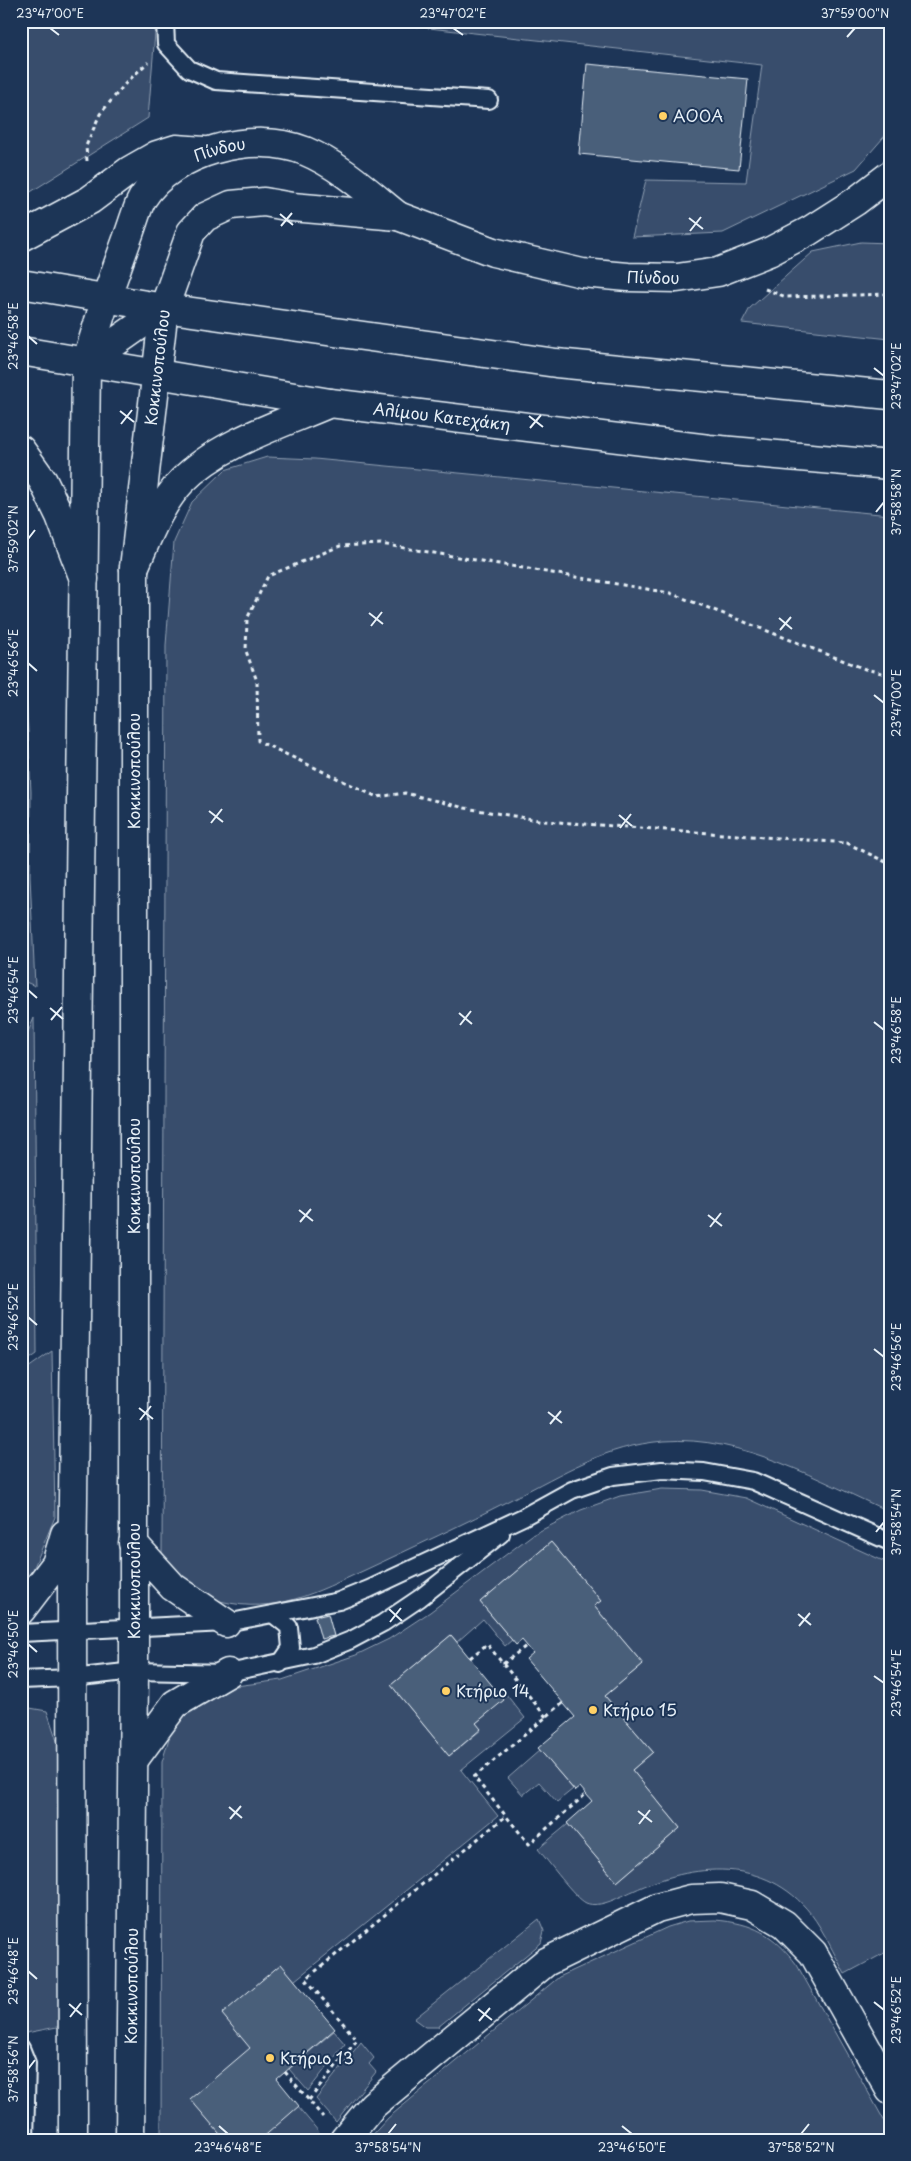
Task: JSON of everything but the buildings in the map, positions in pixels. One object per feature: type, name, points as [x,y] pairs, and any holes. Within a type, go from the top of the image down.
[{"type":"main road","name":"Πίνδου","points":[[106,298],[141,201],[151,186],[180,163],[204,151],[235,145],[259,144],[288,147],[306,152],[347,175],[398,216]]},
{"type":"main road","points":[[21,237],[90,200],[129,171],[157,155],[176,149],[204,151]]},
{"type":"main road","name":"Πίνδου","points":[[164,308],[191,232],[205,217],[220,209],[240,204],[264,202],[292,207],[398,216],[493,252],[582,273],[628,277],[677,278],[718,272],[769,252],[809,231],[856,201],[890,175]]},
{"type":"main road","points":[[21,284],[164,308],[556,363],[890,395]]},
{"type":"main road","points":[[73,2140],[72,1630],[86,363],[106,298]]},
{"type":"main road","name":"Κοκκινοπούλου","points":[[86,363],[164,308]]},
{"type":"main road","name":"Κοκκινοπούλου","points":[[130,2140],[134,1671],[134,568],[164,308]]},
{"type":"main road","name":"Αλίμου Κατεχάκη","points":[[21,352],[330,403],[709,449],[890,465]]},
{"type":"main road","points":[[134,568],[155,519],[180,482],[201,463],[233,445],[330,403]]},
{"type":"main road","points":[[21,450],[43,481],[60,516],[84,579]]},
{"type":"main road","points":[[21,1610],[56,1564],[73,1512]]},
{"type":"main road","points":[[134,1543],[173,1587],[226,1623]]},
{"type":"main road","points":[[133,1761],[175,1704],[228,1673]]},
{"type":"main road","points":[[344,2140],[373,2105],[425,2060],[546,1962],[657,1908],[691,1899],[720,1898],[752,1905],[784,1924],[813,1953],[890,2090]]},
{"type":"lane","points":[[165,21],[166,44],[189,69],[216,81],[489,100]]},
{"type":"lane","points":[[21,1633],[226,1623],[339,1601],[369,1589],[523,1517],[572,1490],[613,1476],[662,1470],[704,1472],[753,1481],[890,1542]]},
{"type":"lane","points":[[21,1680],[72,1678],[134,1671],[228,1673],[314,1656],[352,1640],[383,1623],[420,1598],[523,1517]]},
{"type":"lane","points":[[274,1615],[289,1627],[291,1648],[280,1664]]},
{"type":"lane","points":[[21,2048],[27,2063],[25,2140]]},
{"type":"path","points":[[90,200],[86,146],[100,114],[125,84],[166,44]]},
{"type":"path","points":[[718,272],[786,297],[890,294]]},
{"type":"path","points":[[890,676],[865,670],[670,593],[381,544],[340,546],[268,576],[247,619],[246,651],[257,681],[258,740],[376,797],[405,793],[465,808],[544,821],[847,843],[890,864]]},
{"type":"path","points":[[470,1658],[487,1644],[546,1717]]},
{"type":"path","points":[[504,1664],[526,1646]]},
{"type":"path","points":[[563,1703],[474,1777],[529,1844],[586,1794]]},
{"type":"path","points":[[309,2100],[357,2040],[306,1979],[506,1816]]},
{"type":"path","points":[[285,2072],[326,2120]]},
{"type":"shaded area","points":[[21,21],[156,21],[148,118],[21,198]]},
{"type":"shaded area","points":[[366,21],[890,21],[890,130],[856,169],[723,233],[632,237],[646,180],[746,182],[762,65]]},
{"type":"shaded area","points":[[861,242],[890,243],[890,339],[742,323],[750,308],[813,252]]},
{"type":"shaded area","points":[[267,457],[315,459],[890,515],[890,1512],[808,1474],[751,1453],[722,1445],[693,1441],[664,1441],[622,1449],[585,1462],[365,1570],[312,1593],[278,1603],[240,1605],[211,1598],[195,1589],[162,1555],[166,645],[174,542],[192,502],[225,470]]},
{"type":"shaded area","points":[[21,651],[26,690],[31,792],[30,876],[35,986],[21,980]]},
{"type":"shaded area","points":[[34,1018],[37,1354],[21,1365],[21,1048]]},
{"type":"shaded area","points":[[52,1351],[55,1517],[24,1591],[21,1592],[21,1373]]},
{"type":"shaded area","points":[[662,1489],[702,1490],[746,1498],[890,1564],[890,1950],[845,1974],[816,1921],[793,1895],[772,1882],[750,1874],[727,1870],[679,1875],[598,1904],[586,1903],[581,1900],[562,1879],[538,1849],[568,1824],[617,1882],[680,1828],[632,1770],[653,1752],[605,1696],[643,1664],[594,1606],[600,1600],[551,1542],[480,1602],[512,1640],[505,1646],[483,1619],[457,1642],[451,1635],[391,1685],[449,1756],[481,1730],[476,1723],[503,1700],[501,1697],[505,1693],[525,1718],[461,1770],[498,1816],[284,1989],[272,2076],[319,2132],[313,2140],[161,2140],[162,1762],[170,1735],[182,1715],[228,1687],[282,1680],[356,1655],[389,1639],[430,1612],[532,1535],[581,1510],[620,1496]]},
{"type":"shaded area","points":[[24,1707],[47,1711],[58,1744],[62,2026],[26,2033],[21,2015],[21,1709]]},
{"type":"shaded area","points":[[540,1750],[573,1789],[557,1802],[539,1782],[523,1795],[508,1778]]},
{"type":"shaded area","points":[[539,1919],[544,1931],[541,1943],[438,2027],[425,2027],[414,2019]]},
{"type":"shaded area","points":[[715,1920],[741,1924],[762,1932],[780,1945],[797,1965],[890,2131],[890,2140],[368,2140],[388,2118],[559,1977],[668,1927],[688,1921]]},
{"type":"shaded area","points":[[334,2031],[345,2044],[308,2091],[289,2069]]},
{"type":"shaded area","points":[[361,2042],[374,2058],[369,2064],[376,2072],[336,2122],[316,2099]]},
{"type":"place","name":"ΑΟΟΑ","points":[[663,116]]},
{"type":"place","name":"Κτήριο 14","points":[[446,1691]]},
{"type":"place","name":"Κτήριο 15","points":[[593,1710]]},
{"type":"place","name":"Κτήριο 13","points":[[270,2058]]}]
